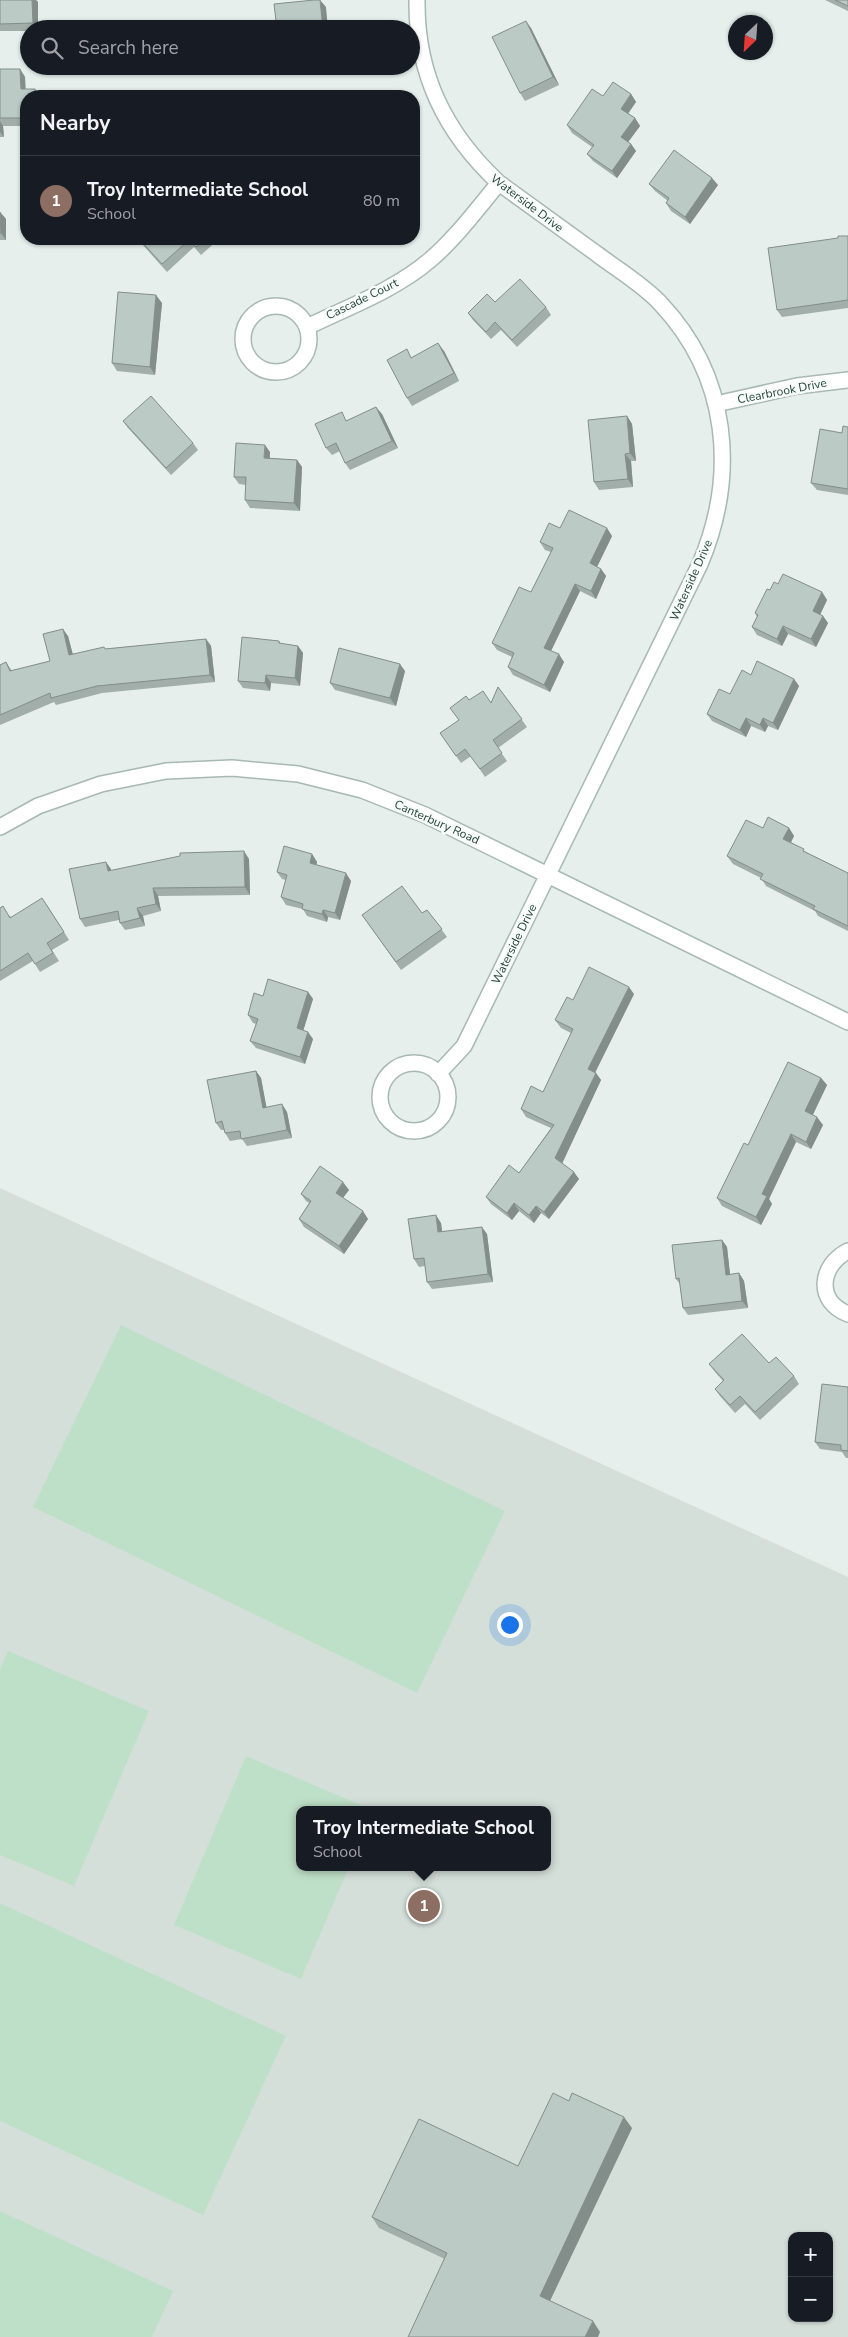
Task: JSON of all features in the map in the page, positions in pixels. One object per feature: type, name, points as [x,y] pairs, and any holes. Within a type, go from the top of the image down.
[{"type":"street","name":"Waterside Drive","points":[[417,0],[417,20]]},
{"type":"street","name":"Waterside Drive","points":[[420,41],[424,63],[437,101],[456,136],[481,166],[499,183],[629,277],[659,303],[684,334],[695,351],[716,404],[724,465],[720,502],[709,543],[464,1046],[438,1074]]},
{"type":"street","name":"Cascade Court","points":[[306,327],[398,283],[430,260],[458,232],[499,183]]},
{"type":"street","points":[[276,306],[289,309],[299,316],[306,327],[309,339],[307,352],[300,363],[289,370],[276,372],[264,370],[253,362],[246,352],[243,339],[246,326],[253,316],[263,309],[276,306]]},
{"type":"street","name":"Clearbrook Drive","points":[[716,404],[797,386],[848,380]]},
{"type":"street","name":"Canterbury Road","points":[[0,827],[38,806],[101,784],[166,771],[232,768],[298,774],[362,790],[424,815],[848,1022]]},
{"type":"street","points":[[419,1064],[429,1067],[438,1074],[445,1083],[447,1094],[446,1105],[442,1115],[435,1124],[425,1129],[403,1130],[386,1116],[381,1106],[380,1095],[388,1075],[402,1066],[419,1064]]},
{"type":"street","points":[[848,1250],[838,1256],[831,1264],[826,1274],[825,1284],[827,1295],[833,1304],[848,1314]]},
{"type":"shaded area","points":[[0,1188],[848,1577],[848,2337],[0,2337]]},
{"type":"green space","points":[[121,1325],[505,1511],[417,1693],[33,1507]]},
{"type":"green space","points":[[8,1651],[149,1711],[74,1886],[0,1855],[0,1669]]},
{"type":"green space","points":[[246,1756],[363,1806],[296,1806],[296,1871],[347,1871],[301,1979],[174,1925]]},
{"type":"green space","points":[[0,1903],[286,2036],[203,2215],[0,2121]]},
{"type":"green space","points":[[0,2211],[173,2291],[152,2337],[0,2337]]},
{"type":"building","points":[[0,0],[32,0],[33,20],[20,20],[20,23],[0,24]]},
{"type":"building","points":[[320,0],[322,20],[276,20],[274,4]]},
{"type":"building","points":[[835,0],[848,0],[848,6]]},
{"type":"building","points":[[526,21],[553,77],[520,93],[492,37]]},
{"type":"building","points":[[0,69],[20,69],[21,89],[35,90],[20,90],[20,118],[0,118]]},
{"type":"building","points":[[613,82],[631,94],[621,109],[635,118],[621,137],[631,144],[612,171],[587,154],[594,145],[567,125],[592,89],[603,96]]},
{"type":"building","points":[[674,150],[712,178],[685,217],[666,203],[669,198],[649,184]]},
{"type":"building","points":[[838,236],[848,236],[848,300],[777,310],[768,248],[838,238]]},
{"type":"building","points":[[145,245],[183,245],[162,264]]},
{"type":"building","points":[[520,279],[546,307],[512,340],[495,322],[486,332],[468,313],[487,294],[495,302]]},
{"type":"building","points":[[118,292],[156,295],[150,367],[112,363]]},
{"type":"building","points":[[438,343],[454,373],[407,398],[387,360],[407,349],[411,358]]},
{"type":"building","points":[[151,396],[193,443],[166,468],[123,421]]},
{"type":"building","points":[[376,407],[392,441],[345,463],[336,443],[326,448],[315,424],[342,412],[346,421]]},
{"type":"building","points":[[627,416],[630,453],[625,454],[628,479],[594,482],[588,420]]},
{"type":"building","points":[[843,426],[848,427],[848,489],[811,483],[820,429],[842,433]]},
{"type":"building","points":[[236,443],[265,445],[264,458],[297,460],[294,503],[245,500],[246,477],[234,477]]},
{"type":"building","points":[[569,510],[607,528],[590,563],[601,569],[591,591],[575,584],[544,648],[559,654],[544,685],[508,667],[514,653],[492,643],[519,587],[531,592],[553,548],[540,542],[549,523],[560,528]]},
{"type":"building","points":[[783,574],[822,592],[813,611],[823,616],[811,639],[783,626],[777,639],[752,627],[758,615],[755,613],[767,589],[770,590],[774,582],[778,584]]},
{"type":"building","points":[[63,629],[69,655],[104,647],[105,649],[206,639],[210,675],[97,686],[51,698],[50,693],[0,715],[0,665],[6,662],[10,671],[50,661],[43,634]]},
{"type":"building","points":[[242,637],[279,641],[279,643],[298,646],[295,678],[266,675],[265,683],[238,681]]},
{"type":"building","points":[[339,648],[400,664],[390,698],[330,683]]},
{"type":"building","points":[[757,661],[794,679],[773,723],[763,718],[760,725],[746,718],[740,730],[707,714],[719,689],[730,694],[742,670],[751,675]]},
{"type":"building","points":[[498,687],[522,719],[493,740],[502,753],[480,769],[465,749],[456,756],[440,733],[459,720],[450,708],[466,696],[469,700],[483,691],[491,703]]},
{"type":"building","points":[[768,817],[789,828],[783,839],[848,873],[848,926],[813,909],[815,906],[760,879],[763,874],[727,856],[746,820],[763,828]]},
{"type":"building","points":[[284,846],[312,854],[310,863],[346,873],[335,913],[323,910],[322,914],[302,909],[303,904],[281,897],[287,875],[277,872]]},
{"type":"building","points":[[244,851],[245,887],[153,888],[156,904],[137,908],[140,918],[120,923],[118,911],[80,919],[69,869],[106,862],[108,871],[180,856],[180,853]]},
{"type":"building","points":[[402,886],[422,913],[427,910],[442,929],[396,962],[362,915]]},
{"type":"building","points":[[42,898],[64,932],[47,943],[53,953],[35,964],[28,953],[0,971],[0,908],[3,906],[10,918]]},
{"type":"building","points":[[589,967],[629,987],[588,1069],[596,1073],[555,1158],[574,1172],[544,1212],[536,1206],[529,1215],[514,1203],[507,1213],[486,1197],[509,1165],[519,1173],[554,1125],[521,1109],[531,1086],[543,1092],[573,1029],[555,1020],[567,997],[573,1000]]},
{"type":"building","points":[[268,979],[308,992],[297,1028],[308,1032],[300,1057],[250,1041],[258,1019],[248,1015],[254,993],[263,996]]},
{"type":"building","points":[[788,1062],[821,1078],[805,1111],[817,1117],[806,1142],[791,1134],[762,1194],[767,1196],[756,1217],[717,1198],[744,1143],[748,1145]]},
{"type":"building","points":[[256,1071],[263,1108],[282,1104],[287,1130],[241,1139],[240,1131],[225,1133],[222,1121],[216,1123],[207,1080]]},
{"type":"building","points":[[320,1166],[343,1182],[336,1193],[363,1211],[339,1246],[299,1219],[311,1201],[301,1194]]},
{"type":"building","points":[[436,1215],[438,1232],[482,1227],[488,1274],[427,1282],[424,1258],[414,1259],[408,1219]]},
{"type":"building","points":[[722,1240],[726,1275],[739,1273],[742,1301],[683,1308],[679,1278],[676,1279],[672,1245]]},
{"type":"building","points":[[742,1334],[769,1363],[776,1357],[794,1376],[755,1412],[740,1396],[730,1405],[715,1389],[724,1380],[709,1364]]},
{"type":"building","points":[[822,1384],[848,1387],[848,1451],[841,1450],[841,1445],[815,1442]]},
{"type":"building","points":[[553,2093],[569,2101],[572,2093],[624,2117],[540,2296],[593,2321],[585,2337],[408,2337],[447,2253],[372,2217],[419,2119],[518,2166]]},
{"type":"place","name":"Troy Intermediate School","points":[[424,1906]]}]
